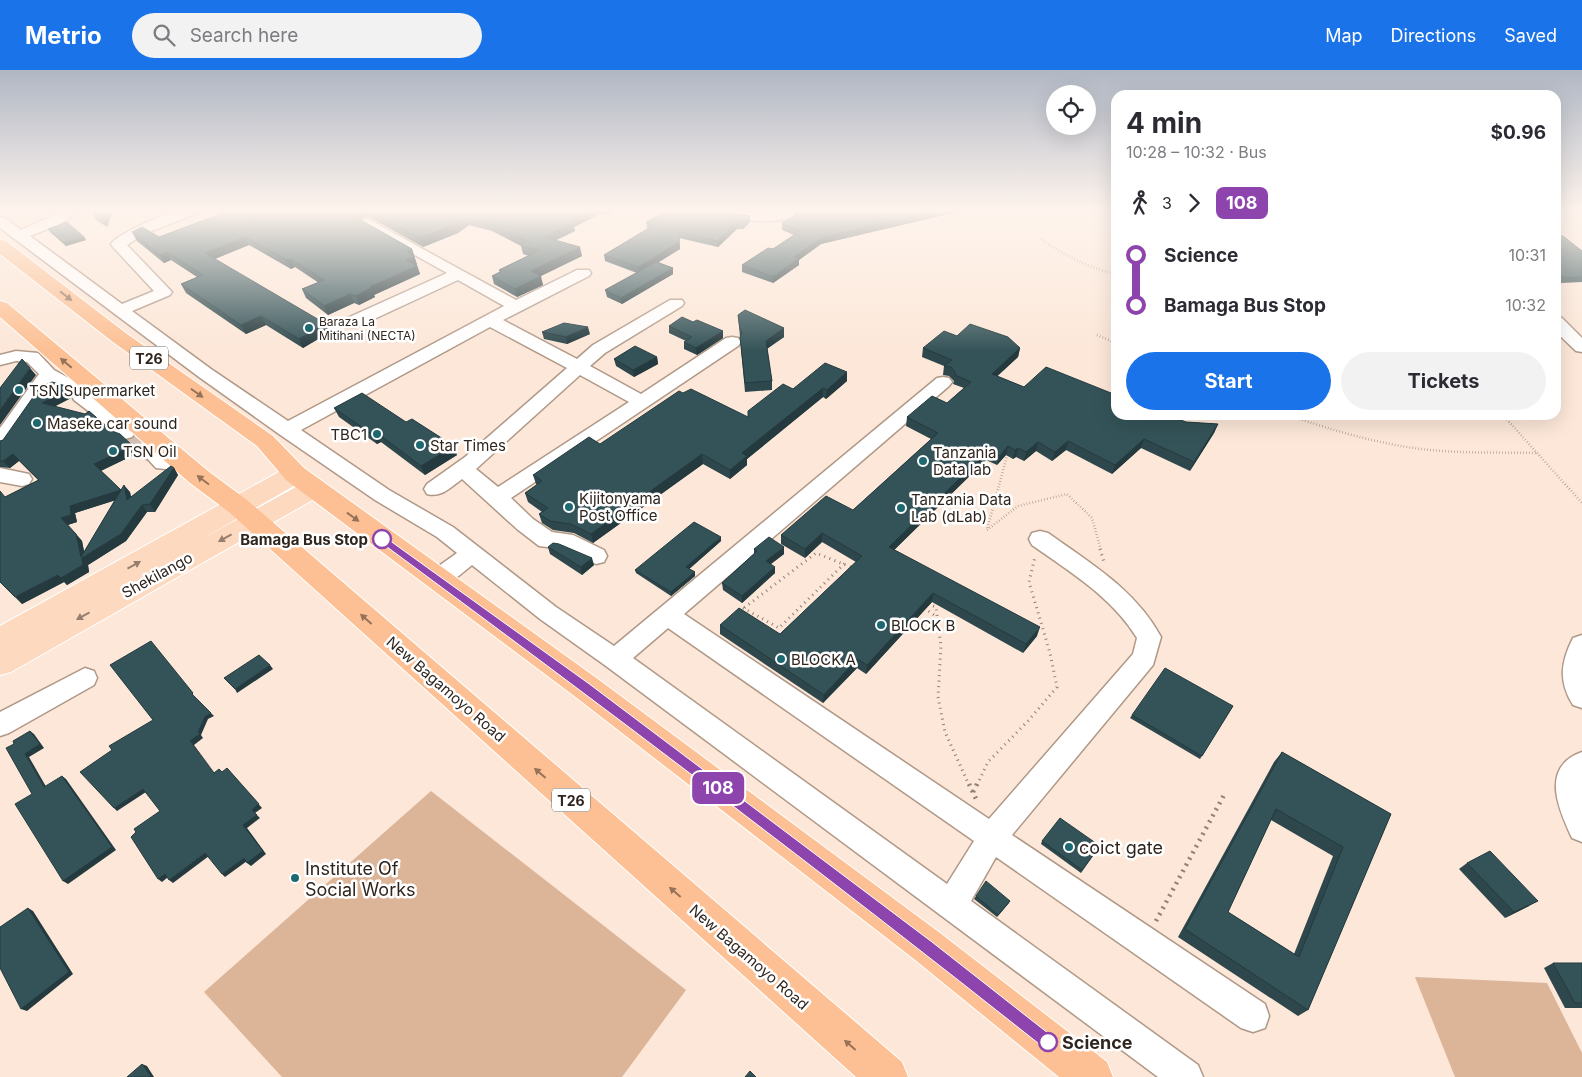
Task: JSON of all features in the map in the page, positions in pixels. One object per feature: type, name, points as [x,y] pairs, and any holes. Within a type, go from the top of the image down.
[{"type":"highway","name":"T26","points":[[29,257],[120,338],[265,441],[304,481],[584,686],[927,946],[1092,1077]]},
{"type":"highway","name":"New Bagamoyo Road","points":[[0,307],[184,464],[247,514],[887,1077]]},
{"type":"main road","name":"Shekilango","points":[[2,653],[304,481]]},
{"type":"street","points":[[35,257],[259,408],[286,430],[382,495],[445,532],[548,613],[615,659],[1186,1077]]},
{"type":"street","points":[[128,307],[164,292],[130,257]]},
{"type":"street","points":[[429,257],[516,306]]},
{"type":"street","points":[[286,430],[492,321],[516,306],[583,273]]},
{"type":"street","points":[[351,323],[458,274]]},
{"type":"street","points":[[434,489],[462,469],[599,349],[676,303]]},
{"type":"street","points":[[492,321],[643,402]]},
{"type":"street","points":[[1561,327],[1582,347]]},
{"type":"street","points":[[497,497],[732,342]]},
{"type":"street","points":[[0,360],[24,355],[32,357],[48,374],[75,391],[116,423],[125,433]]},
{"type":"street","points":[[0,442],[48,374]]},
{"type":"street","points":[[615,659],[943,382]]},
{"type":"street","points":[[153,454],[163,463],[184,464]]},
{"type":"street","points":[[462,469],[497,497],[525,524],[547,540],[566,541],[596,556]]},
{"type":"street","points":[[0,475],[22,479]]},
{"type":"street","points":[[951,906],[992,836],[1144,658],[1150,637],[1140,620],[1114,594],[1040,539]]},
{"type":"street","points":[[437,579],[472,554]]},
{"type":"street","points":[[667,615],[1253,1016]]},
{"type":"street","points":[[1582,645],[1573,678],[1582,697]]},
{"type":"street","points":[[0,725],[85,678]]},
{"type":"street","points":[[1582,764],[1570,774],[1572,801],[1582,829]]},
{"type":"path","points":[[1069,257],[1111,272]]},
{"type":"path","points":[[1097,335],[1111,341]]},
{"type":"path","points":[[1302,420],[1328,429],[1374,440],[1432,450],[1537,453]]},
{"type":"path","points":[[1507,420],[1582,503]]},
{"type":"path","points":[[1009,448],[987,530],[1018,506],[1066,494],[1092,518],[1104,562],[1095,559]]},
{"type":"path","points":[[973,792],[988,762],[1028,721],[1057,687],[1050,653],[1028,582],[1040,539]]},
{"type":"path","points":[[736,613],[816,552],[854,568]]},
{"type":"path","points":[[744,608],[779,628],[845,563]]},
{"type":"path","points":[[920,601],[936,607],[940,646],[938,697],[945,732],[992,836]]},
{"type":"path","points":[[921,606],[937,617]]},
{"type":"path","points":[[1142,940],[1161,913],[1224,794]]},
{"type":"shaded area","points":[[431,791],[686,990],[622,1077],[282,1077],[204,992]]},
{"type":"shaded area","points":[[1415,977],[1547,983],[1582,1053],[1582,1077],[1455,1077]]},
{"type":"building","points":[[175,257],[212,257],[326,324],[299,339],[261,316],[241,325],[181,284],[203,275]]},
{"type":"building","points":[[282,257],[414,257],[406,260],[417,266],[370,287],[356,296],[350,294],[324,306],[302,289],[324,280],[291,259],[287,260]]},
{"type":"building","points":[[526,257],[560,257],[531,271],[541,276],[515,289],[492,276],[502,271],[499,270]]},
{"type":"building","points":[[610,257],[655,257],[639,267]]},
{"type":"building","points":[[754,257],[799,258],[773,277],[742,265]]},
{"type":"building","points":[[1561,257],[1582,257],[1582,277],[1564,278],[1561,276]]},
{"type":"building","points":[[656,262],[673,268],[621,298],[605,290]]},
{"type":"building","points":[[745,310],[784,328],[766,341],[772,381],[745,383],[740,337],[742,333],[738,315]]},
{"type":"building","points":[[682,317],[693,322],[697,320],[723,331],[696,348],[684,342],[692,337],[669,326]]},
{"type":"building","points":[[564,323],[588,327],[566,337],[542,332]]},
{"type":"building","points":[[970,324],[1008,337],[1020,348],[992,374],[1024,387],[1046,367],[1111,393],[1111,420],[1181,420],[1218,424],[1194,462],[1144,439],[1115,465],[1068,441],[1055,452],[1038,442],[1026,452],[1018,448],[1015,450],[1008,446],[1000,456],[988,451],[889,547],[1040,627],[1026,644],[933,593],[867,665],[857,659],[824,695],[720,625],[739,608],[780,634],[862,556],[822,533],[805,549],[781,535],[826,496],[853,510],[938,433],[907,417],[932,396],[947,403],[971,382],[955,375],[951,367],[944,366],[952,360],[923,348],[944,331],[957,336]]},
{"type":"building","points":[[635,346],[657,357],[633,370],[614,359]]},
{"type":"building","points":[[22,359],[30,368],[0,410],[0,388]]},
{"type":"building","points":[[825,363],[847,372],[827,390],[823,388],[742,453],[747,456],[730,470],[702,454],[591,534],[571,524],[550,521],[539,514],[548,508],[525,493],[542,481],[533,475],[589,437],[600,444],[679,391],[683,393],[691,389],[748,417],[748,411],[783,384],[793,389]]},
{"type":"building","points":[[52,382],[66,386],[66,391],[42,403],[85,414],[89,411],[133,446],[94,464],[121,490],[70,506],[71,515],[61,518],[76,534],[81,557],[124,485],[127,500],[171,466],[174,468],[150,504],[142,505],[121,534],[82,558],[83,565],[61,578],[58,575],[15,597],[0,582],[0,491],[5,497],[39,480],[13,454],[0,461],[0,441],[3,440],[43,383],[45,385]]},
{"type":"building","points":[[362,393],[406,422],[412,419],[454,446],[421,466],[377,433],[373,435],[334,408]]},
{"type":"building","name":"Kijitonyama Post Office","points":[[694,522],[721,537],[686,567],[695,572],[671,592],[635,570]]},
{"type":"building","points":[[769,537],[784,547],[766,561],[775,567],[742,596],[722,583],[757,551],[754,549]]},
{"type":"building","points":[[553,543],[592,558],[581,567],[548,547]]},
{"type":"building","points":[[151,641],[192,694],[211,713],[205,716],[198,732],[200,734],[190,741],[214,773],[219,769],[222,772],[227,768],[259,804],[252,810],[257,815],[243,825],[263,851],[247,863],[244,858],[222,874],[205,853],[169,880],[165,874],[158,879],[131,837],[136,832],[134,829],[160,811],[143,789],[114,808],[80,772],[112,750],[109,746],[153,720],[110,665]]},
{"type":"building","points":[[259,655],[270,665],[235,689],[224,678]]},
{"type":"building","points":[[1165,668],[1233,706],[1202,756],[1132,715]]},
{"type":"building","points":[[30,731],[40,744],[25,754],[44,787],[62,776],[112,847],[63,881],[15,804],[32,794],[6,748],[14,744],[13,741]]},
{"type":"building","points":[[1282,752],[1391,814],[1308,1010],[1185,929]],"holes":[[[1276,809],[1343,847],[1299,957],[1228,912]]]},
{"type":"building","name":"coict gate","points":[[1060,818],[1100,846],[1082,870],[1042,841]]},
{"type":"building","points":[[1490,851],[1538,901],[1514,912],[1467,863]]},
{"type":"building","points":[[986,881],[1010,901],[998,915],[976,896]]},
{"type":"building","points":[[28,908],[69,972],[21,1009],[0,968],[0,927]]},
{"type":"building","points":[[1553,963],[1582,963],[1582,1003],[1575,1003]]},
{"type":"building","points":[[142,1064],[151,1077],[127,1077]]},
{"type":"building","points":[[750,1071],[756,1077],[745,1077]]},
{"type":"tunnel","points":[[125,433],[153,454]]},
{"type":"bus line","name":"108","points":[[382,539],[584,686],[927,946],[1048,1042]]},
{"type":"place","name":"Baraza La Mitihani (NECTA)","points":[[309,328]]},
{"type":"place","name":"TSN Supermarket","points":[[19,390]]},
{"type":"place","name":"Maseke car sound","points":[[37,423]]},
{"type":"place","name":"TBC1","points":[[377,434]]},
{"type":"place","name":"Star Times","points":[[420,445]]},
{"type":"place","name":"TSN Oil","points":[[113,451]]},
{"type":"place","name":"Tanzania Data lab","points":[[923,461]]},
{"type":"place","name":"Kijitonyama Post Office","points":[[569,507]]},
{"type":"place","name":"Tanzania Data Lab (dLab)","points":[[901,508]]},
{"type":"place","name":"Bamaga Bus Stop","points":[[382,539]]},
{"type":"place","name":"BLOCK B","points":[[881,625]]},
{"type":"place","name":"BLOCK A","points":[[781,659]]},
{"type":"place","name":"coict gate","points":[[1069,847]]},
{"type":"place","name":"Institute Of Social Works","points":[[295,878]]},
{"type":"place","name":"Science","points":[[1048,1042]]}]
